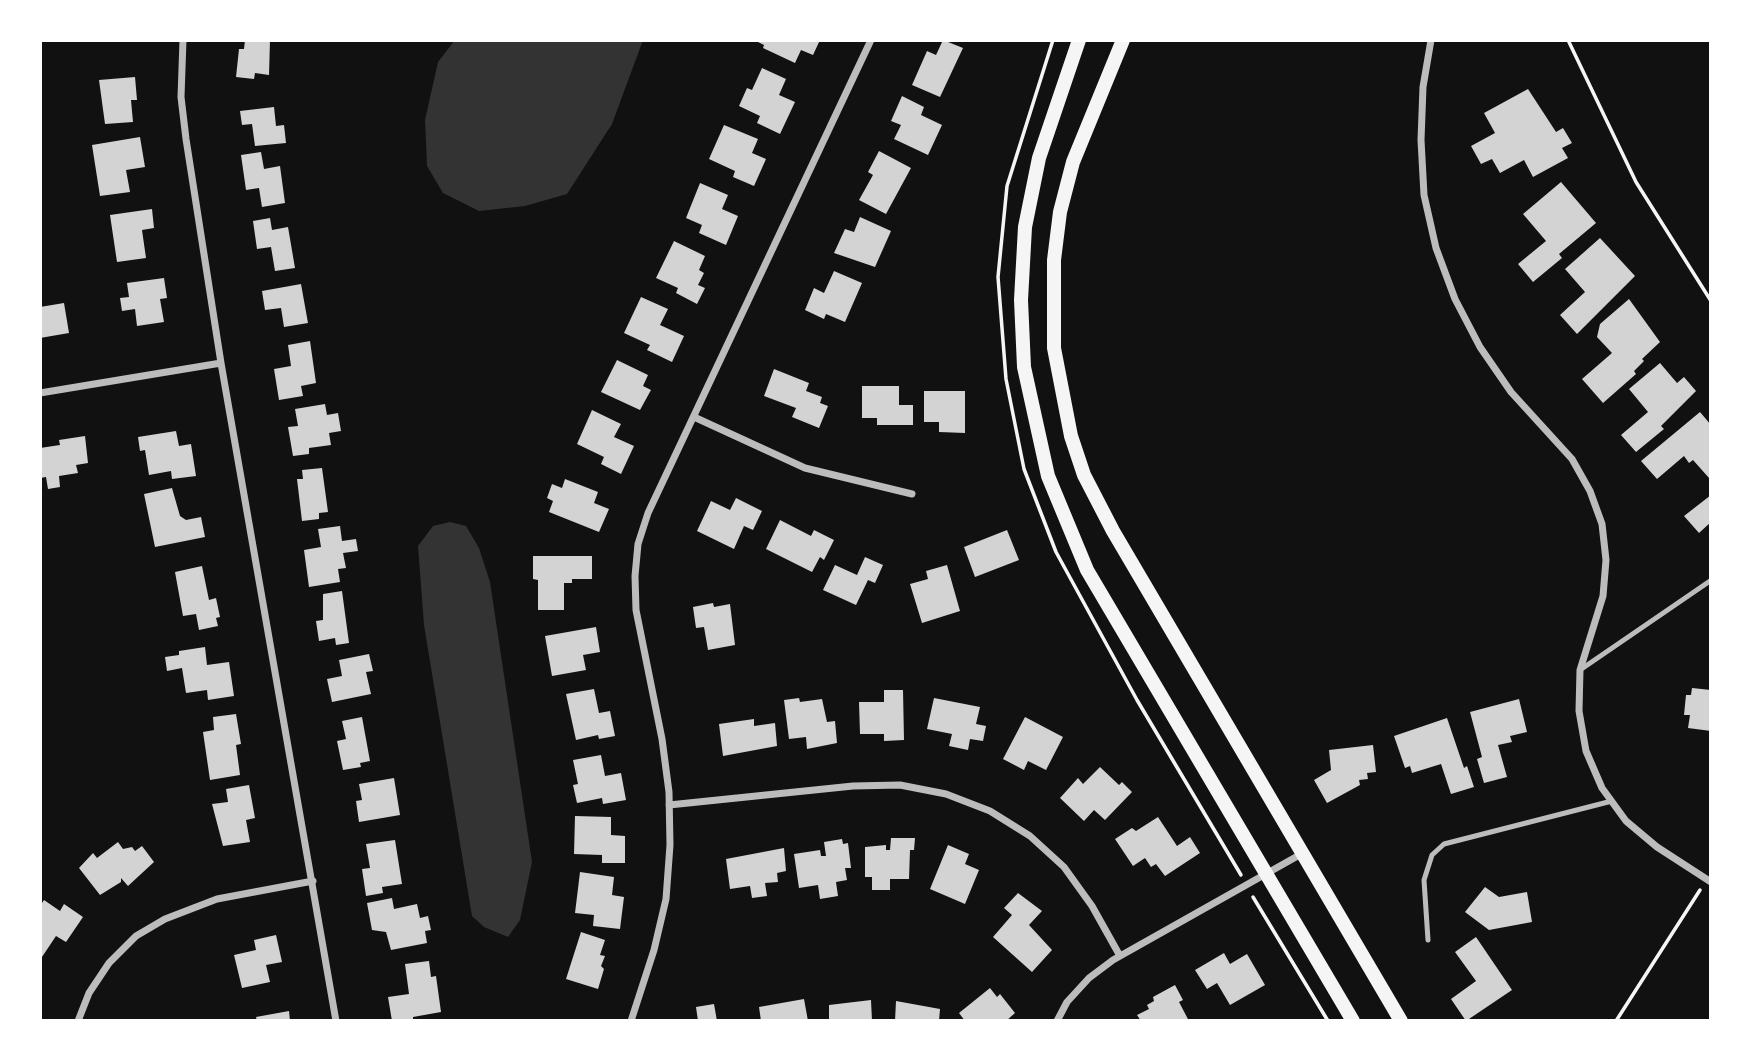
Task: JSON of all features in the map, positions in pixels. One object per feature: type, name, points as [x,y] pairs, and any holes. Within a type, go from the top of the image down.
[{"type":"main road","points":[[1079,40],[1039,158],[1025,227],[1021,300],[1023,343],[1036,427],[1048,476],[1087,570],[1353,1021]]},
{"type":"main road","points":[[1123,40],[1073,162],[1059,224],[1052,312],[1054,348],[1068,424],[1084,475],[1113,531],[1401,1021]]},
{"type":"street","points":[[183,40],[181,97],[186,139],[221,363],[336,1021]]},
{"type":"street","points":[[631,1021],[654,950],[666,899],[669,805],[662,738],[636,610],[638,544],[648,513],[871,40]]},
{"type":"street","points":[[1431,40],[1423,87],[1420,140],[1424,195],[1436,248],[1455,299],[1480,347],[1511,392],[1572,459],[1590,491],[1602,524],[1606,560],[1603,596],[1580,670],[1579,711],[1586,751],[1612,802],[1626,821],[1709,881]]},
{"type":"street","points":[[40,393],[221,363]]},
{"type":"street","points":[[694,418],[805,468],[912,494]]},
{"type":"street","points":[[669,805],[853,786],[900,785],[946,794],[990,811],[1030,836],[1056,859],[1092,906],[1120,956]]},
{"type":"street","points":[[1057,1021],[1068,1002],[1089,978],[1120,956],[1303,853]]},
{"type":"street","points":[[78,1021],[89,993],[109,963],[136,936],[155,924],[189,908],[217,899],[313,880]]},
{"type":"lane","points":[[1580,670],[1710,581]]},
{"type":"lane","points":[[1428,940],[1424,880],[1432,855],[1444,844],[1612,802]]},
{"type":"path","points":[[1568,40],[1636,182],[1711,301]]},
{"type":"path","points":[[1616,1021],[1709,881]]},
{"type":"shaded area","points":[[455,40],[643,40],[612,124],[567,194],[525,206],[479,211],[443,193],[427,166],[425,120],[438,62]]},
{"type":"shaded area","points":[[450,522],[466,526],[479,548],[490,582],[532,862],[520,920],[508,937],[484,927],[472,916],[424,625],[418,546],[433,526]]},
{"type":"building","points":[[245,40],[270,40],[269,75],[255,73],[254,79],[236,77],[239,49],[244,49]]},
{"type":"building","points":[[754,40],[820,40],[813,55],[801,50],[795,63],[763,48],[764,45]]},
{"type":"building","points":[[943,40],[963,48],[940,97],[912,85],[927,51],[936,55]]},
{"type":"building","points":[[762,68],[786,79],[779,95],[795,102],[780,134],[757,123],[760,116],[739,106],[747,88],[752,90]]},
{"type":"building","points":[[135,77],[137,100],[131,100],[133,122],[105,124],[99,80]]},
{"type":"building","points":[[1528,89],[1556,132],[1563,128],[1572,143],[1562,148],[1568,158],[1533,177],[1524,160],[1500,173],[1492,159],[1481,164],[1471,146],[1495,133],[1484,113]]},
{"type":"building","points":[[902,96],[924,107],[921,115],[942,125],[928,155],[894,139],[901,125],[891,121]]},
{"type":"building","points":[[274,107],[276,126],[284,125],[286,143],[255,146],[252,124],[242,125],[240,111]]},
{"type":"building","points":[[724,125],[758,139],[752,153],[766,159],[754,186],[733,177],[735,171],[709,159]]},
{"type":"building","points":[[140,137],[145,167],[126,170],[130,192],[100,196],[92,145]]},
{"type":"building","points":[[879,151],[911,168],[886,214],[859,200],[873,175],[868,172]]},
{"type":"building","points":[[261,152],[264,169],[280,166],[285,203],[262,207],[259,188],[246,190],[241,155]]},
{"type":"building","points":[[1561,182],[1596,223],[1559,254],[1562,258],[1533,282],[1518,264],[1546,241],[1523,214]]},
{"type":"building","points":[[700,183],[728,195],[722,209],[738,216],[726,245],[699,233],[702,225],[686,218]]},
{"type":"building","points":[[152,209],[154,228],[142,230],[146,258],[117,262],[110,215]]},
{"type":"building","points":[[860,217],[891,231],[875,267],[834,253],[845,229],[854,232]]},
{"type":"building","points":[[270,218],[272,230],[288,227],[295,268],[275,271],[271,247],[257,249],[253,221]]},
{"type":"building","points":[[1600,238],[1635,276],[1577,334],[1560,315],[1585,292],[1565,269]]},
{"type":"building","points":[[674,241],[705,256],[699,270],[704,273],[698,285],[705,288],[697,304],[676,293],[678,288],[656,278]]},
{"type":"building","points":[[834,271],[862,283],[845,322],[826,314],[824,319],[805,310],[814,288],[824,293]]},
{"type":"building","points":[[164,278],[167,298],[160,299],[164,322],[137,326],[135,309],[122,311],[120,298],[129,297],[127,283]]},
{"type":"building","points":[[301,284],[308,323],[284,327],[281,308],[265,310],[262,291]]},
{"type":"building","points":[[641,297],[668,309],[660,325],[684,336],[672,362],[647,350],[650,345],[624,333]]},
{"type":"building","points":[[1629,299],[1660,342],[1642,359],[1644,361],[1634,371],[1636,374],[1603,403],[1582,379],[1612,353],[1597,337],[1600,324]]},
{"type":"building","points":[[64,303],[69,333],[40,338],[40,307]]},
{"type":"building","points":[[310,341],[316,383],[301,386],[303,396],[279,400],[274,369],[291,366],[288,345]]},
{"type":"building","points":[[617,360],[648,375],[643,386],[651,390],[640,410],[601,392]]},
{"type":"building","points":[[1660,363],[1677,383],[1684,377],[1696,391],[1661,426],[1664,429],[1636,452],[1621,435],[1648,412],[1629,389]]},
{"type":"building","points":[[774,369],[809,383],[806,391],[822,397],[820,403],[828,406],[819,428],[792,417],[796,408],[764,396]]},
{"type":"building","points":[[862,386],[899,386],[899,405],[913,405],[913,425],[877,425],[877,418],[862,418]]},
{"type":"building","points":[[924,391],[965,391],[965,433],[939,432],[939,422],[924,422]]},
{"type":"building","points":[[325,404],[327,415],[338,413],[341,431],[329,433],[331,445],[309,448],[309,454],[293,456],[288,427],[298,426],[295,409]]},
{"type":"building","points":[[592,410],[621,424],[614,437],[634,446],[621,474],[601,464],[604,457],[577,444]]},
{"type":"building","points":[[1700,412],[1711,425],[1711,477],[1709,478],[1693,460],[1689,463],[1684,456],[1657,479],[1641,461]]},
{"type":"building","points":[[176,431],[179,446],[191,444],[196,476],[172,479],[171,471],[149,475],[145,450],[140,451],[138,437]]},
{"type":"building","points":[[85,436],[88,463],[76,465],[78,473],[59,476],[60,487],[48,489],[46,477],[40,478],[40,448],[60,445],[59,440]]},
{"type":"building","points":[[322,468],[328,512],[319,513],[319,519],[302,521],[297,479],[303,479],[302,470]]},
{"type":"building","points":[[565,479],[598,492],[594,503],[609,509],[599,532],[549,512],[553,501],[547,498],[552,484],[562,488]]},
{"type":"building","points":[[172,488],[180,516],[186,520],[201,517],[205,537],[155,547],[144,494]]},
{"type":"building","points":[[1711,495],[1711,522],[1699,533],[1684,516]]},
{"type":"building","points":[[736,498],[762,511],[753,530],[744,526],[734,549],[697,531],[711,501],[730,510]]},
{"type":"building","points":[[780,520],[811,536],[814,530],[834,540],[824,560],[820,557],[812,572],[766,549]]},
{"type":"building","points":[[340,526],[342,541],[356,539],[358,551],[343,553],[346,568],[338,569],[340,582],[309,587],[304,550],[321,547],[318,529]]},
{"type":"building","points":[[1007,530],[1019,560],[975,577],[964,547]]},
{"type":"building","points":[[533,556],[592,556],[592,579],[572,579],[572,583],[564,583],[564,610],[538,610],[538,580],[533,579]]},
{"type":"building","points":[[865,557],[883,565],[875,583],[868,580],[856,605],[823,590],[835,565],[857,575]]},
{"type":"building","points":[[947,565],[960,611],[922,623],[910,584],[928,579],[926,571]]},
{"type":"building","points":[[202,566],[209,600],[216,598],[220,617],[216,618],[218,626],[199,630],[196,614],[183,616],[175,572]]},
{"type":"building","points":[[342,591],[349,643],[336,645],[335,638],[319,641],[316,621],[323,620],[323,594]]},
{"type":"building","points":[[713,603],[714,607],[730,604],[735,645],[708,650],[704,627],[696,628],[693,607]]},
{"type":"building","points":[[596,627],[600,652],[583,655],[586,670],[552,676],[545,636]]},
{"type":"building","points":[[205,647],[207,665],[229,662],[234,696],[208,700],[207,690],[186,693],[182,668],[167,671],[165,657],[179,655],[179,651]]},
{"type":"building","points":[[369,654],[373,671],[366,672],[371,694],[332,702],[327,679],[342,676],[339,660]]},
{"type":"building","points":[[1692,688],[1711,690],[1711,731],[1688,728],[1690,715],[1684,715],[1686,695],[1691,695]]},
{"type":"building","points":[[594,689],[599,713],[610,711],[615,736],[599,739],[598,735],[576,740],[566,694]]},
{"type":"building","points":[[884,690],[903,690],[904,740],[884,741],[884,734],[860,734],[859,702],[884,702]]},
{"type":"building","points":[[799,698],[800,702],[822,699],[827,722],[835,721],[837,743],[807,749],[806,737],[789,739],[784,700]]},
{"type":"building","points":[[934,698],[980,707],[976,724],[986,726],[983,741],[970,739],[968,750],[949,746],[952,734],[927,729]]},
{"type":"building","points":[[1519,699],[1527,732],[1510,736],[1512,742],[1498,745],[1507,777],[1484,783],[1477,759],[1482,757],[1470,712]]},
{"type":"building","points":[[236,714],[241,744],[236,745],[240,775],[210,780],[203,732],[214,730],[213,717]]},
{"type":"building","points":[[362,717],[370,761],[360,763],[361,767],[343,770],[337,741],[346,739],[342,721]]},
{"type":"building","points":[[1025,717],[1063,737],[1046,770],[1028,761],[1024,770],[1003,759]]},
{"type":"building","points":[[1447,718],[1464,768],[1467,766],[1474,787],[1451,794],[1441,764],[1412,773],[1410,766],[1405,768],[1394,736]]},
{"type":"building","points":[[754,719],[754,726],[775,723],[777,746],[723,756],[719,724]]},
{"type":"building","points":[[1373,745],[1376,772],[1367,773],[1368,779],[1359,780],[1360,785],[1327,803],[1314,780],[1331,770],[1329,750]]},
{"type":"building","points":[[601,755],[605,776],[621,773],[626,800],[603,804],[602,798],[577,803],[573,785],[578,784],[573,760]]},
{"type":"building","points":[[1100,767],[1119,785],[1122,782],[1132,792],[1105,820],[1094,810],[1084,821],[1060,798],[1078,778],[1083,784]]},
{"type":"building","points":[[394,778],[400,815],[359,822],[356,801],[362,800],[359,784]]},
{"type":"building","points":[[249,785],[255,818],[246,820],[250,842],[223,846],[212,804],[228,802],[226,789]]},
{"type":"building","points":[[575,816],[611,817],[611,835],[625,836],[625,863],[602,863],[602,855],[574,854]]},
{"type":"building","points":[[1158,817],[1177,846],[1190,837],[1200,853],[1165,876],[1156,864],[1151,867],[1145,858],[1133,866],[1115,839],[1132,828],[1136,831]]},
{"type":"building","points":[[891,838],[915,838],[914,850],[910,850],[909,879],[890,879],[890,890],[872,890],[872,877],[865,877],[865,847],[886,845],[886,850],[890,850]]},
{"type":"building","points":[[842,839],[843,844],[848,843],[851,868],[845,868],[847,880],[836,882],[838,896],[820,899],[818,885],[799,888],[794,854],[820,850],[821,856],[826,856],[824,842]]},
{"type":"building","points":[[395,840],[402,884],[382,887],[383,893],[366,896],[362,869],[370,868],[366,844]]},
{"type":"building","points":[[118,842],[123,849],[132,847],[135,851],[142,846],[154,862],[128,886],[121,878],[121,882],[100,895],[79,868],[93,853],[97,858]]},
{"type":"building","points":[[948,845],[969,854],[965,864],[979,870],[965,904],[930,889]]},
{"type":"building","points":[[784,848],[786,871],[777,873],[778,882],[765,883],[767,896],[752,898],[750,886],[730,889],[726,859]]},
{"type":"building","points":[[580,872],[614,877],[612,895],[624,897],[620,929],[593,926],[594,915],[575,913]]},
{"type":"building","points":[[1485,887],[1499,897],[1527,892],[1532,922],[1489,930],[1465,912]]},
{"type":"building","points":[[1018,893],[1042,911],[1029,925],[1052,950],[1032,972],[993,937],[1012,915],[1004,908]]},
{"type":"building","points":[[392,898],[394,909],[417,904],[420,918],[428,916],[431,930],[425,931],[427,943],[391,950],[386,932],[372,930],[367,903]]},
{"type":"building","points":[[44,900],[60,911],[64,904],[83,917],[66,942],[56,936],[40,960],[40,906]]},
{"type":"building","points":[[581,932],[605,940],[600,955],[605,956],[601,966],[604,969],[598,989],[566,979]]},
{"type":"building","points":[[276,935],[282,962],[266,965],[270,982],[242,988],[234,955],[256,950],[254,940]]},
{"type":"building","points":[[1476,937],[1512,990],[1466,1021],[1451,999],[1476,981],[1455,952]]},
{"type":"building","points":[[1224,953],[1230,964],[1247,954],[1265,985],[1230,1005],[1217,983],[1207,989],[1195,970]]},
{"type":"building","points":[[429,961],[431,977],[436,976],[441,1012],[413,1017],[413,1021],[392,1021],[388,997],[409,994],[405,964]]},
{"type":"building","points":[[1175,985],[1183,1000],[1179,1002],[1189,1021],[1141,1021],[1137,1015],[1149,1009],[1147,1005],[1154,1001],[1153,997]]},
{"type":"building","points":[[990,988],[997,997],[1000,994],[1015,1013],[1006,1021],[965,1021],[959,1013]]},
{"type":"building","points":[[804,999],[808,1021],[761,1021],[759,1007]]},
{"type":"building","points":[[871,1000],[872,1021],[829,1021],[829,1005]]},
{"type":"building","points":[[896,1001],[940,1009],[939,1021],[895,1021]]},
{"type":"building","points":[[714,1004],[717,1021],[698,1021],[696,1007]]},
{"type":"building","points":[[289,1011],[290,1021],[257,1021],[256,1017]]}]
